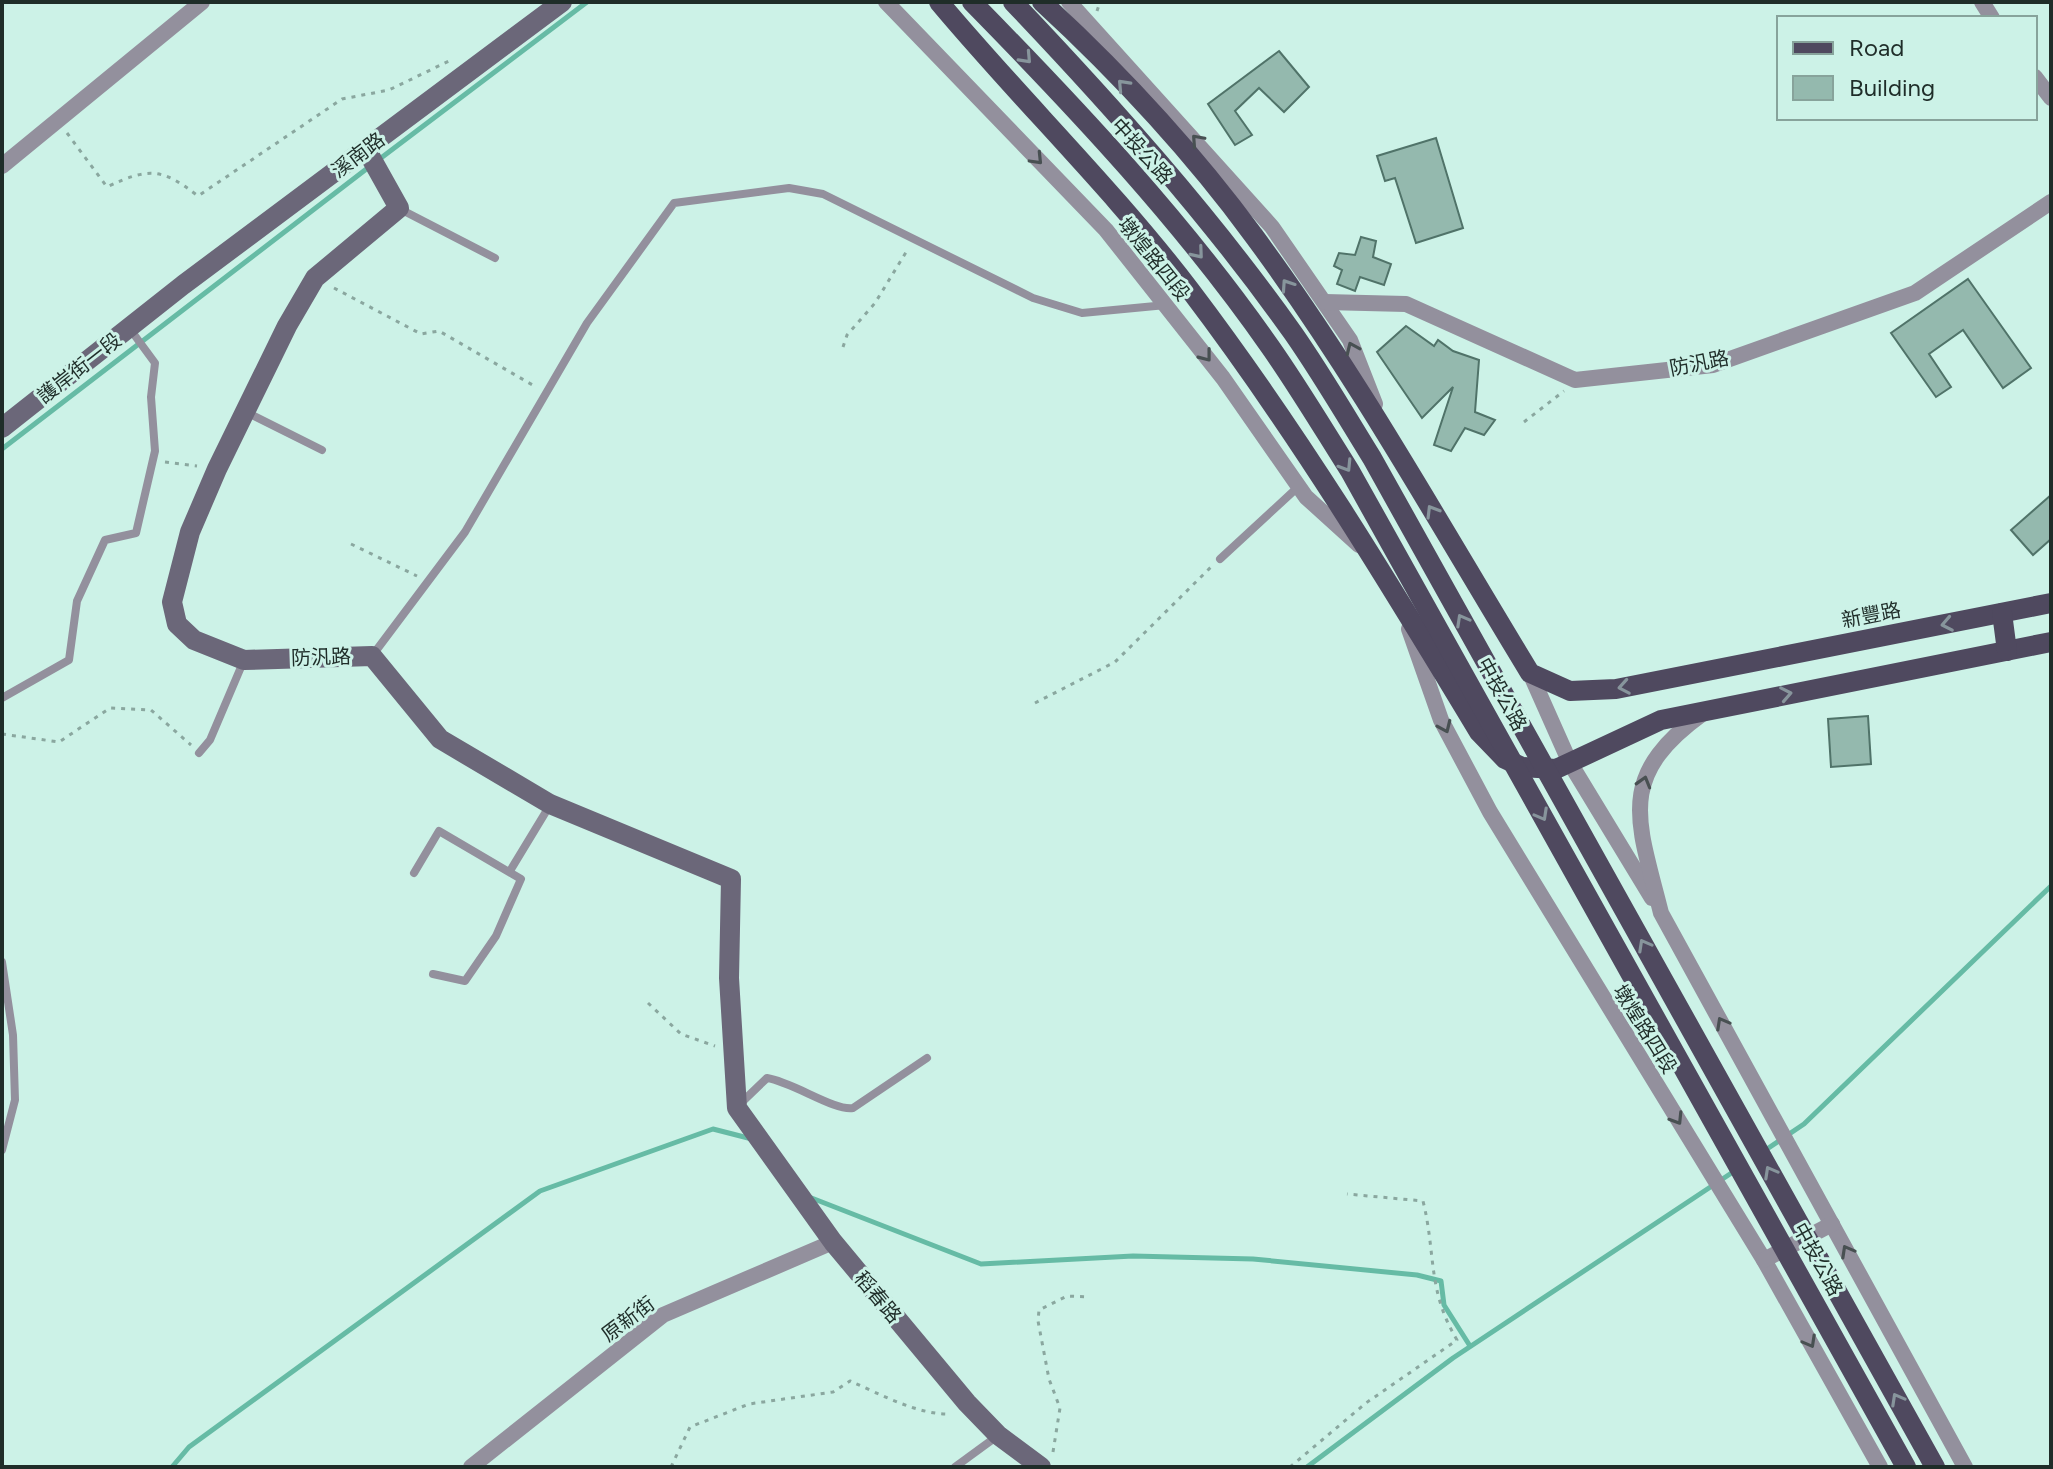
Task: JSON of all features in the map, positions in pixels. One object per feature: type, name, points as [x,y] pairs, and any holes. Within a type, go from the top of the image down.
[{"type":"main road","points":[[939,2],[1002,77],[1122,206],[1189,288],[1246,365],[1372,556],[1491,746],[1522,767],[1547,769],[1570,763],[1643,726],[1710,709],[2051,642]]},
{"type":"main road","name":"中投公路","points":[[972,2],[1104,144],[1211,268],[1271,348],[1310,409],[1365,499],[1906,1467]]},
{"type":"main road","name":"中投公路","points":[[1013,2],[1164,169],[1230,251],[1294,334],[1364,445],[1935,1467]]},
{"type":"main road","points":[[1044,2],[1065,10],[1254,236],[1392,446],[1530,673]]},
{"type":"main road","name":"新豐路","points":[[1530,673],[1570,691],[1589,692],[1701,673],[2051,603]]},
{"type":"main road","points":[[2002,613],[2007,651]]},
{"type":"street","points":[[2,166],[202,2]]},
{"type":"street","name":"溪南路","points":[[155,307],[562,2]]},
{"type":"street","name":"墩煌路四段","points":[[886,2],[1106,230],[1167,305],[1299,486],[1372,556]]},
{"type":"street","points":[[928,2],[1002,77]]},
{"type":"street","points":[[1065,10],[1272,227],[1350,340],[1392,446]]},
{"type":"street","points":[[2037,80],[2051,98]]},
{"type":"street","points":[[366,149],[399,208]]},
{"type":"street","name":"防汎路","points":[[1575,380],[1713,365],[1915,293],[2051,202]]},
{"type":"street","name":"防汎路","points":[[399,208],[315,278],[244,411],[190,532],[172,612],[177,624],[194,640],[244,660],[372,656],[440,739],[550,804],[731,879],[729,978],[737,1108]]},
{"type":"street","points":[[1325,302],[1406,304],[1575,380]]},
{"type":"street","name":"護岸街一段","points":[[2,428],[155,307]]},
{"type":"street","name":"墩煌路四段","points":[[1399,601],[1441,720],[1490,812],[1764,1260],[1880,1467]]},
{"type":"street","points":[[1530,673],[1570,763],[1661,913],[1965,1467]]},
{"type":"street","points":[[1661,913],[1640,831],[1642,784],[1662,747],[1710,709]]},
{"type":"street","name":"稻春路","points":[[737,1108],[833,1242],[967,1403],[998,1435],[1047,1460]]},
{"type":"street","points":[[1764,1260],[1832,1224]]},
{"type":"street","name":"原新街","points":[[471,1467],[663,1315],[833,1242]]},
{"type":"lane","points":[[372,656],[465,532],[587,323],[674,203],[789,188],[823,194],[1033,298],[1082,313],[1167,305]]},
{"type":"lane","points":[[399,208],[495,258]]},
{"type":"lane","points":[[2,698],[69,660],[77,601],[105,540],[136,533],[153,461],[151,397],[155,363],[129,329]]},
{"type":"lane","points":[[244,411],[322,450]]},
{"type":"lane","points":[[1220,559],[1299,486]]},
{"type":"lane","points":[[199,753],[210,740],[244,660]]},
{"type":"lane","points":[[510,871],[550,804]]},
{"type":"lane","points":[[414,873],[439,831],[521,879],[496,936],[465,981],[433,974]]},
{"type":"lane","points":[[2,962],[13,1035],[15,1100],[2,1150]]},
{"type":"lane","points":[[737,1108],[767,1078],[805,1089],[843,1110],[853,1108],[927,1058]]},
{"type":"lane","points":[[955,1467],[998,1435]]},
{"type":"path","points":[[58,120],[107,187],[133,175],[170,175],[198,196],[342,99],[389,90],[451,60]]},
{"type":"path","points":[[843,347],[847,335],[875,303],[914,239]]},
{"type":"path","points":[[315,278],[421,334],[439,331],[546,393]]},
{"type":"path","points":[[1524,422],[1552,404],[1575,380]]},
{"type":"path","points":[[153,461],[217,469]]},
{"type":"path","points":[[351,544],[428,582]]},
{"type":"path","points":[[1035,703],[1115,662],[1220,559]]},
{"type":"path","points":[[2,734],[59,742],[110,708],[151,710],[199,753]]},
{"type":"path","points":[[648,1003],[681,1034],[734,1053]]},
{"type":"path","points":[[1290,1467],[1366,1403],[1457,1340],[1441,1308],[1430,1272],[1430,1230],[1423,1201],[1347,1194]]},
{"type":"path","points":[[1047,1460],[1060,1408],[1049,1379],[1038,1321],[1039,1310],[1067,1296],[1090,1297]]},
{"type":"path","points":[[671,1467],[690,1427],[749,1404],[833,1392],[850,1381],[885,1397],[940,1414],[950,1414],[967,1403]]},
{"type":"building","points":[[1279,51],[1309,87],[1284,112],[1259,88],[1235,111],[1252,135],[1235,145],[1208,104]]},
{"type":"building","points":[[1436,138],[1463,228],[1416,243],[1395,178],[1385,181],[1377,156]]},
{"type":"building","points":[[1361,237],[1376,241],[1373,257],[1391,264],[1384,285],[1360,277],[1355,291],[1337,284],[1342,270],[1334,266],[1339,253],[1355,255]]},
{"type":"building","points":[[1968,279],[2031,368],[2003,388],[1963,330],[1929,354],[1951,387],[1936,397],[1891,333]]},
{"type":"building","points":[[1406,326],[1434,346],[1438,340],[1453,351],[1479,360],[1475,412],[1495,420],[1484,435],[1465,428],[1451,451],[1434,445],[1453,387],[1422,418],[1377,352]]},
{"type":"building","points":[[2051,495],[2051,539],[2033,555],[2011,530]]},
{"type":"building","points":[[1868,716],[1871,764],[1831,767],[1828,719]]},
{"type":"waterway","points":[[377,161],[587,2]]},
{"type":"waterway","points":[[2,449],[369,167]]},
{"type":"waterway","points":[[1764,1151],[1804,1124],[2051,886]]},
{"type":"waterway","points":[[172,1467],[189,1447],[540,1191],[713,1129],[752,1139]]},
{"type":"waterway","points":[[1307,1467],[1453,1358],[1736,1170]]},
{"type":"waterway","points":[[809,1197],[981,1264],[1133,1256],[1253,1259],[1417,1275],[1441,1281],[1444,1305],[1470,1346]]}]
